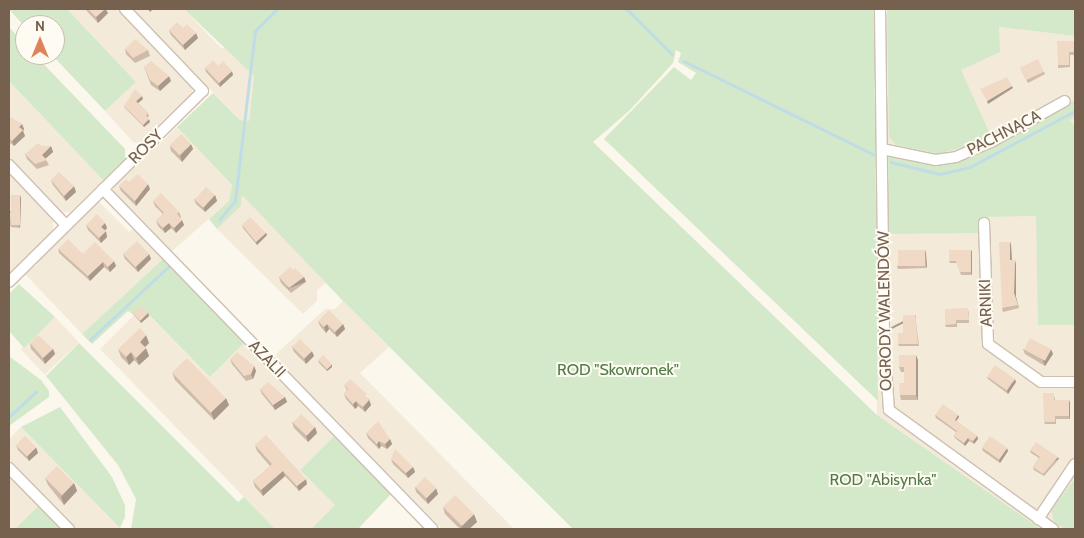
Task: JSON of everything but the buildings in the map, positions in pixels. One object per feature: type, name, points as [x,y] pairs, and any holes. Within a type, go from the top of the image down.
[{"type":"street","name":"ROSY","points":[[9,282],[203,91],[125,9]]},
{"type":"street","name":"OGRODY WALENDÓW","points":[[880,9],[885,364],[889,410],[1054,529]]},
{"type":"street","name":"PACHNĄCA","points":[[882,149],[926,159],[956,157],[994,141],[1065,101]]},
{"type":"street","points":[[9,165],[66,225]]},
{"type":"street","name":"AZALII","points":[[102,189],[432,529]]},
{"type":"street","name":"ARNIKI","points":[[984,223],[988,344],[1041,382],[1075,382]]},
{"type":"street","points":[[1038,518],[1075,464]]},
{"type":"street","points":[[9,468],[69,529]]},
{"type":"shaded area","points":[[67,9],[117,9],[192,87],[192,94],[141,142],[134,143],[105,111],[136,82]]},
{"type":"shaded area","points":[[132,9],[184,9],[222,49],[225,47],[254,76],[249,121],[240,120]]},
{"type":"shaded area","points":[[874,12],[1075,36],[1075,529],[1041,529],[877,415]]},
{"type":"shaded area","points":[[9,81],[103,180],[70,212],[61,212],[9,157]]},
{"type":"shaded area","points":[[177,127],[232,185],[229,201],[170,253],[113,194],[114,187]]},
{"type":"shaded area","points":[[9,174],[53,220],[53,230],[9,274]]},
{"type":"shaded area","points":[[242,194],[326,283],[317,290],[317,301],[303,314],[217,229],[241,206]]},
{"type":"shaded area","points":[[98,201],[129,232],[134,228],[164,258],[82,334],[24,273],[37,265],[40,258]]},
{"type":"shaded area","points":[[343,301],[389,347],[360,373],[514,529],[442,529],[277,361],[276,354],[325,309],[335,309]]},
{"type":"shaded area","points":[[141,308],[210,377],[244,343],[334,436],[300,470],[335,505],[311,529],[275,529],[100,349]]},
{"type":"shaded area","points":[[55,317],[79,343],[44,375],[21,349]]},
{"type":"shaded area","points":[[21,427],[120,528],[78,529],[9,459],[9,439]]},
{"type":"shaded area","points":[[9,475],[39,505],[15,529],[9,529]]},
{"type":"green space","points":[[9,9],[67,9],[136,82],[105,111],[61,65],[65,65],[65,15],[15,16]]},
{"type":"green space","name":"ROD \"Skowronek\"","points":[[184,9],[874,9],[878,401],[604,139],[674,67],[691,80],[696,73],[678,62],[681,53],[676,50],[673,63],[630,110],[593,142],[877,415],[1041,529],[573,529],[343,301],[242,195],[241,206],[217,229],[209,219],[229,201],[232,185],[177,127],[213,93],[240,120],[249,121],[254,76]]},
{"type":"green space","points":[[887,9],[1075,9],[1075,36],[999,27],[1000,52],[961,70],[990,134],[971,145],[938,154],[896,145],[889,137]]},
{"type":"green space","points":[[9,27],[15,33],[15,65],[45,65],[125,149],[125,159],[103,180],[9,81]]},
{"type":"green space","points":[[1075,100],[1075,117],[1070,120],[1075,127],[1075,325],[1038,325],[1036,216],[980,217],[980,233],[889,234],[888,156],[940,165],[962,159],[1015,135]]},
{"type":"green space","points":[[164,258],[244,343],[210,377],[142,308],[134,315],[128,311],[92,344],[82,334]]},
{"type":"green space","points":[[19,284],[55,317],[24,348],[9,331],[9,294]]},
{"type":"green space","points":[[79,343],[238,502],[244,497],[275,529],[131,529],[136,499],[118,465],[46,376]]},
{"type":"green space","points":[[9,356],[41,380],[49,391],[49,397],[9,426]]},
{"type":"green space","points":[[60,407],[112,477],[125,505],[125,517],[120,528],[21,427]]},
{"type":"green space","points":[[334,436],[391,494],[358,529],[311,529],[335,505],[300,470]]},
{"type":"green space","points":[[1075,479],[1075,529],[1065,529],[1054,522],[1051,510]]},
{"type":"green space","points":[[39,505],[62,529],[15,529]]},
{"type":"waterway","points":[[219,220],[235,201],[255,31],[277,9]]},
{"type":"waterway","points":[[627,9],[672,54]]},
{"type":"waterway","points":[[684,61],[873,154]]},
{"type":"waterway","points":[[891,162],[940,174],[970,167],[1075,111]]},
{"type":"waterway","points":[[90,340],[168,267]]},
{"type":"waterway","points":[[9,417],[36,392]]},
{"type":"park label","name":"ROD \"Abisynka\"","points":[[883,480]]}]
